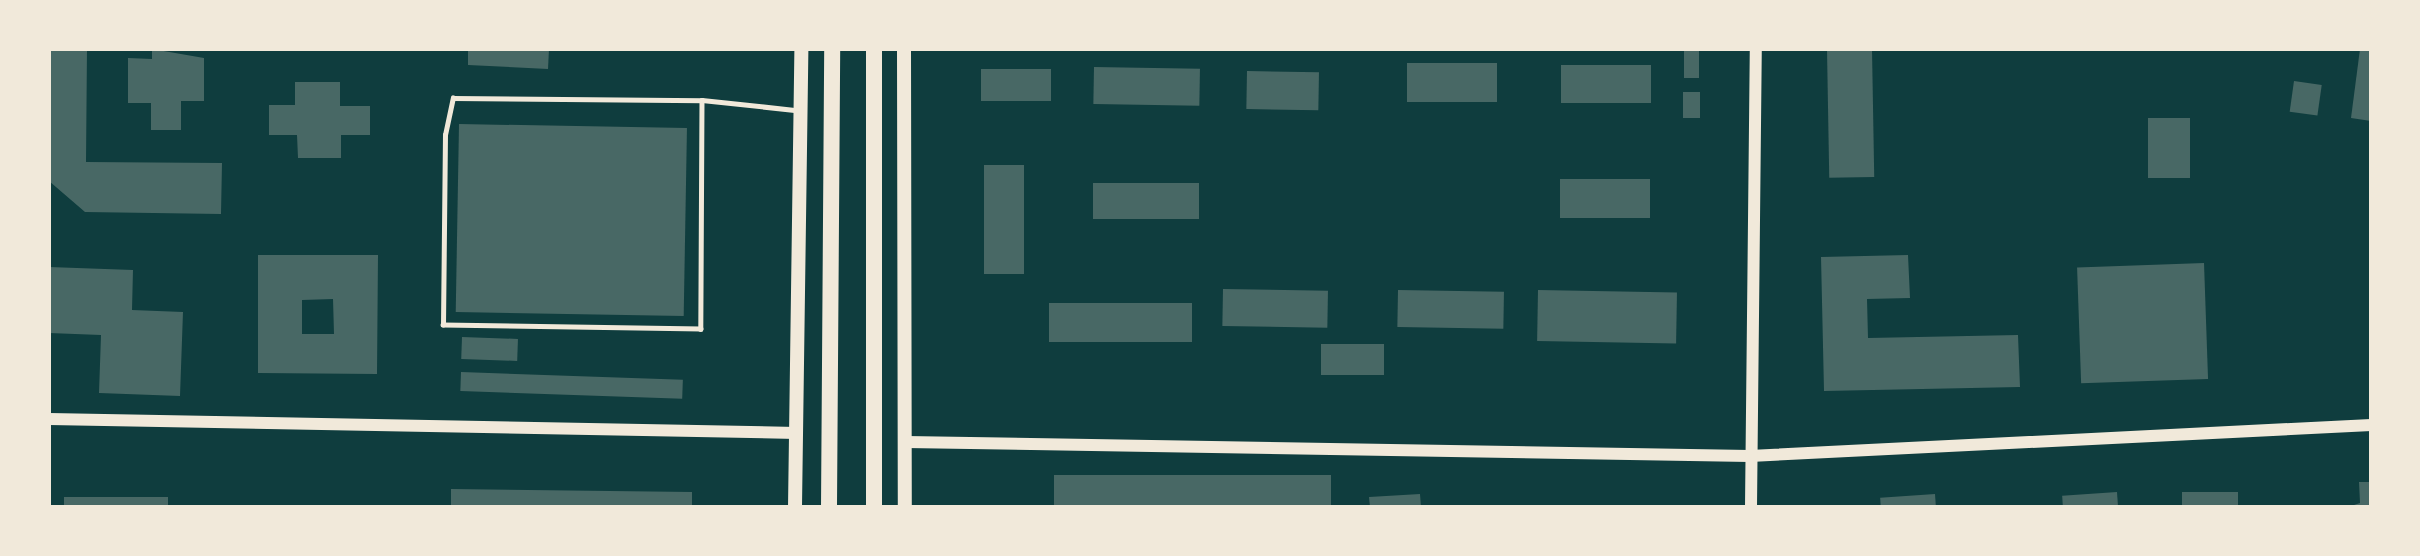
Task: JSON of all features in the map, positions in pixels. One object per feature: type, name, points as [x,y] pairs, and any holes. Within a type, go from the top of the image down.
[{"type":"highway","points":[[829,507],[832,49]]},
{"type":"highway","points":[[874,49],[874,507]]},
{"type":"main road","points":[[795,507],[801,49]]},
{"type":"main road","points":[[904,49],[905,507]]},
{"type":"street","points":[[1751,507],[1756,49]]},
{"type":"street","points":[[49,419],[797,433]]},
{"type":"street","points":[[906,442],[1750,456],[2371,425]]},
{"type":"lane","points":[[702,100],[701,329],[443,325],[445,135],[453,97],[702,100],[800,111]]},
{"type":"building","points":[[49,49],[87,49],[86,162],[222,163],[221,214],[85,212],[49,181]]},
{"type":"building","points":[[152,49],[204,58],[204,101],[181,101],[181,130],[151,130],[151,103],[128,103],[128,58],[152,59]]},
{"type":"building","points":[[468,49],[549,49],[548,69],[468,65]]},
{"type":"building","points":[[1684,49],[1699,49],[1699,78],[1684,78]]},
{"type":"building","points":[[1872,49],[1874,177],[1829,178],[1827,50]]},
{"type":"building","points":[[2360,49],[2371,49],[2371,121],[2351,118]]},
{"type":"building","points":[[1407,63],[1497,63],[1497,102],[1407,102]]},
{"type":"building","points":[[1561,65],[1651,65],[1651,103],[1561,103]]},
{"type":"building","points":[[1094,67],[1200,69],[1199,106],[1093,104]]},
{"type":"building","points":[[981,69],[1051,69],[1051,101],[981,101]]},
{"type":"building","points":[[1247,71],[1319,72],[1318,110],[1246,109]]},
{"type":"building","points":[[2294,81],[2322,85],[2317,116],[2290,112]]},
{"type":"building","points":[[295,82],[340,82],[340,106],[370,106],[370,135],[341,135],[341,158],[298,158],[297,135],[269,135],[269,105],[295,105]]},
{"type":"building","points":[[1683,92],[1700,92],[1700,118],[1683,118]]},
{"type":"building","points":[[2148,118],[2190,118],[2190,178],[2148,178]]},
{"type":"building","points":[[459,124],[687,128],[684,316],[456,312]]},
{"type":"building","points":[[984,165],[1024,165],[1024,274],[984,274]]},
{"type":"building","points":[[1560,179],[1650,179],[1650,218],[1560,218]]},
{"type":"building","points":[[1093,183],[1199,183],[1199,219],[1093,219]]},
{"type":"building","points":[[258,255],[378,255],[377,374],[258,373]],"holes":[[[333,299],[334,334],[302,334],[302,300]]]},
{"type":"building","points":[[1908,255],[1910,298],[1867,299],[1868,338],[2018,335],[2020,387],[1824,391],[1821,257]]},
{"type":"building","points":[[2204,263],[2208,379],[2081,383],[2077,267]]},
{"type":"building","points":[[49,267],[133,270],[132,310],[183,312],[180,396],[99,393],[101,335],[49,333]]},
{"type":"building","points":[[1223,289],[1328,291],[1327,328],[1222,326]]},
{"type":"building","points":[[1398,290],[1504,292],[1503,329],[1397,327]]},
{"type":"building","points":[[1538,290],[1677,292],[1676,343],[1537,341]]},
{"type":"building","points":[[1049,303],[1192,303],[1192,342],[1049,342]]},
{"type":"building","points":[[462,337],[518,339],[517,361],[461,359]]},
{"type":"building","points":[[1321,344],[1384,344],[1384,375],[1321,375]]},
{"type":"building","points":[[461,372],[683,380],[682,399],[460,391]]},
{"type":"building","points":[[1054,475],[1331,475],[1331,507],[1054,507]]},
{"type":"building","points":[[2359,482],[2371,482],[2371,507],[2348,507],[2360,503]]},
{"type":"building","points":[[451,489],[692,492],[692,507],[451,507]]},
{"type":"building","points":[[2117,492],[2118,507],[2063,507],[2062,496]]},
{"type":"building","points":[[2182,492],[2238,492],[2238,507],[2182,507]]},
{"type":"building","points":[[1420,494],[1421,507],[1370,507],[1369,497]]},
{"type":"building","points":[[1935,494],[1936,507],[1881,507],[1880,498]]},
{"type":"building","points":[[64,497],[168,497],[168,507],[64,507]]}]
